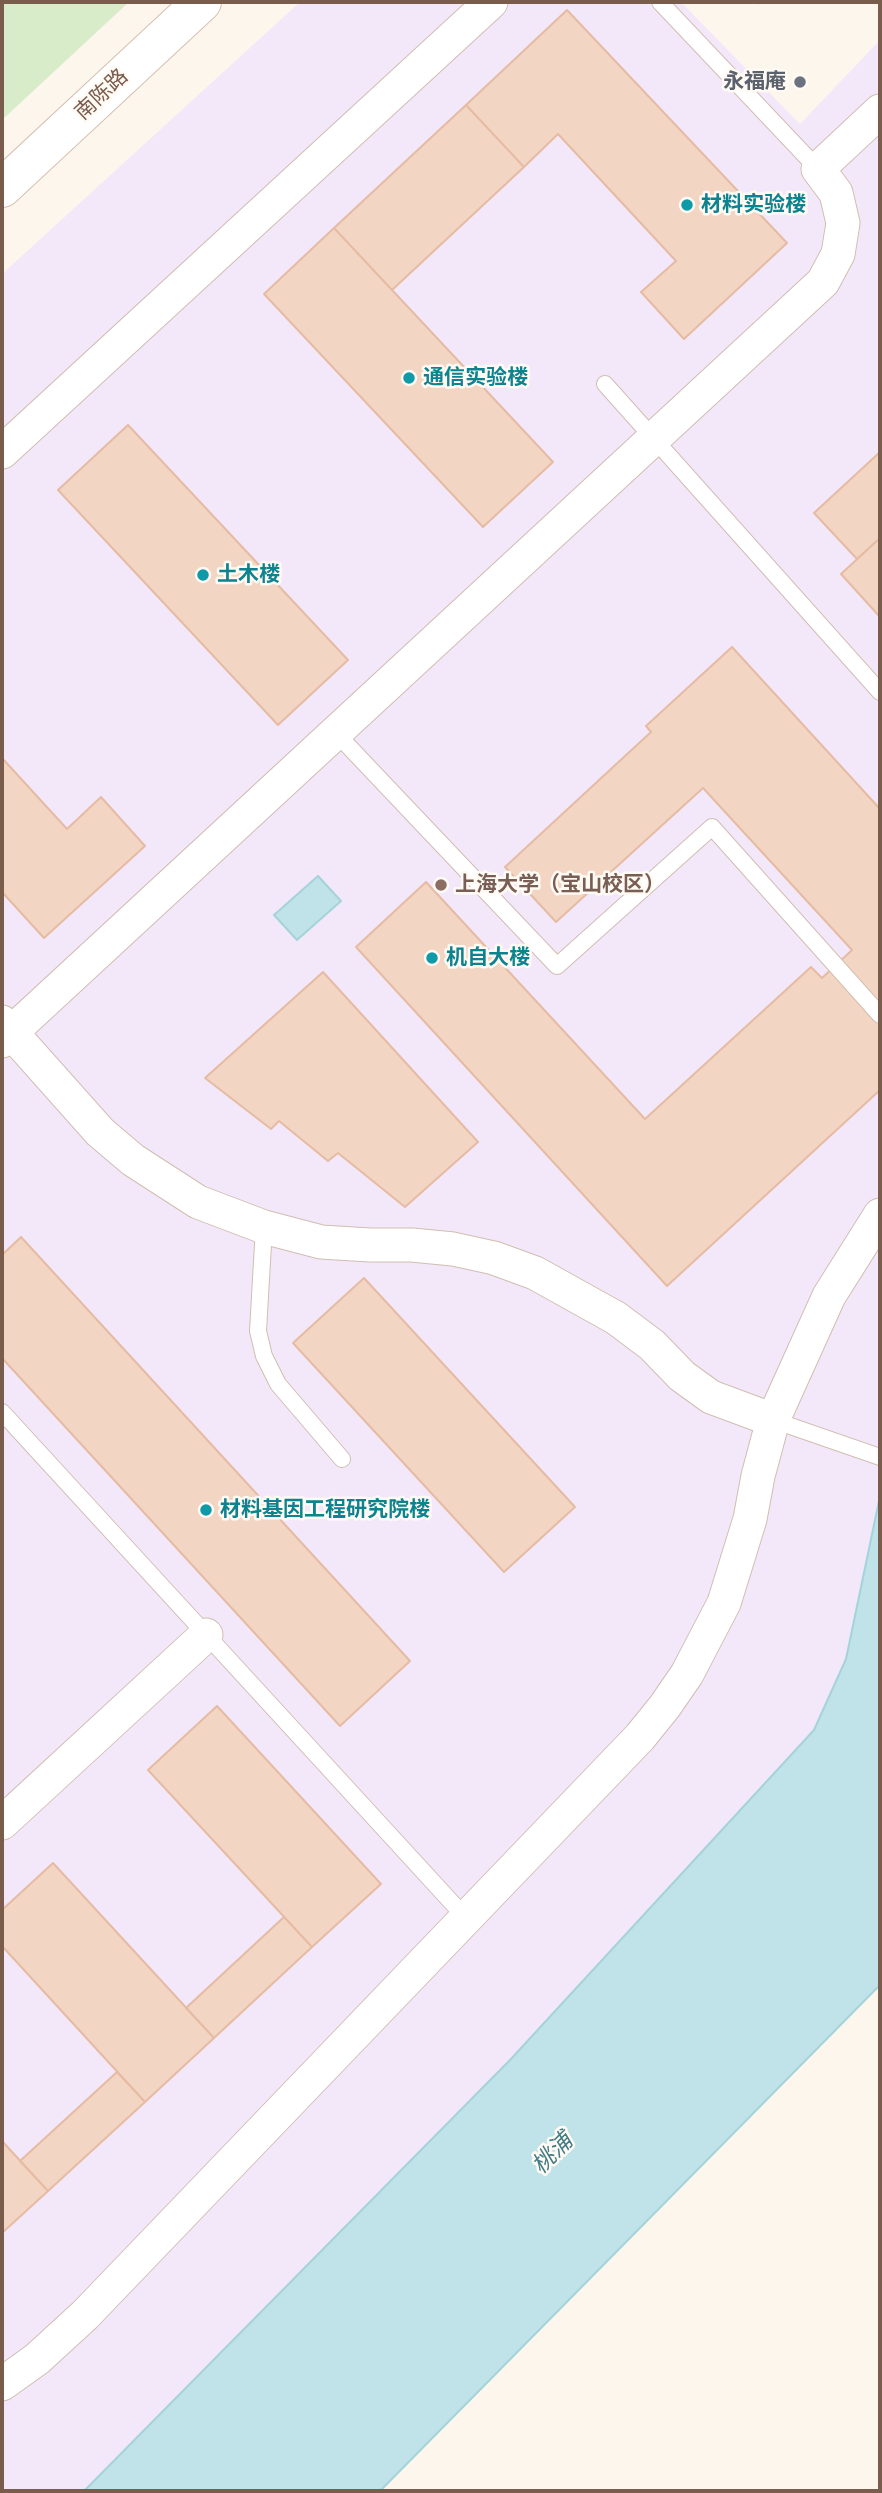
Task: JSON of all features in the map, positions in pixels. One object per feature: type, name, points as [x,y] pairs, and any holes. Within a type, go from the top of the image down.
[{"type":"street","name":"南陈路","points":[[2,188],[202,2]]},
{"type":"street","points":[[2,452],[491,2]]},
{"type":"street","points":[[773,1420],[711,1397],[682,1376],[652,1345],[616,1318],[524,1269],[494,1258],[453,1249],[321,1242],[264,1227],[198,1202],[133,1160],[100,1132],[5,1032],[823,282],[832,269],[842,239],[841,207],[836,193],[818,169],[880,111]]},
{"type":"street","points":[[2,2384],[37,2359],[85,2315],[640,1737],[687,1674],[724,1602],[739,1561],[773,1420],[829,1296],[880,1215]]},
{"type":"street","points":[[2,1823],[206,1635]]},
{"type":"lane","points":[[660,2],[818,169]]},
{"type":"lane","points":[[605,384],[880,692]]},
{"type":"lane","points":[[335,732],[558,966],[712,827],[880,1015]]},
{"type":"lane","points":[[264,1227],[258,1331],[264,1356],[278,1384],[342,1459]]},
{"type":"lane","points":[[2,1412],[466,1918]]},
{"type":"lane","points":[[773,1420],[880,1457]]},
{"type":"shaded area","name":"上海大学（宝山校区）","points":[[300,2],[681,2],[800,124],[880,40],[880,1496],[846,1659],[814,1730],[510,2060],[84,2491],[2,2491],[2,274]]},
{"type":"green space","points":[[2,2],[129,2],[2,120]]},
{"type":"water","points":[[318,876],[341,901],[297,940],[274,915]]},
{"type":"water","name":"桃浦","points":[[880,1496],[880,1985],[380,2491],[84,2491],[510,2060],[814,1730],[846,1659]]},
{"type":"building","name":"材料实验楼","points":[[567,10],[787,243],[684,339],[641,292],[676,261],[558,134],[524,167],[466,105]]},
{"type":"building","points":[[466,105],[524,167],[392,290],[334,228]]},
{"type":"building","name":"通信实验楼","points":[[334,228],[553,462],[483,527],[264,294]]},
{"type":"building","name":"土木楼","points":[[128,425],[348,660],[278,725],[58,490]]},
{"type":"building","points":[[880,452],[880,538],[857,559],[814,513]]},
{"type":"building","points":[[880,538],[880,617],[841,574]]},
{"type":"building","name":"机自大楼","points":[[732,647],[880,809],[880,1090],[667,1286],[356,947],[426,882],[645,1119],[811,967],[822,978],[852,950],[703,788],[556,922],[505,867],[651,732],[646,726]]},
{"type":"building","points":[[2,758],[67,829],[101,797],[145,846],[44,938],[2,892]]},
{"type":"building","points":[[323,972],[478,1142],[405,1207],[338,1153],[328,1161],[279,1121],[271,1129],[205,1078]]},
{"type":"building","name":"材料基因工程研究院楼","points":[[21,1237],[410,1661],[340,1726],[2,1358],[2,1255]]},
{"type":"building","points":[[364,1278],[575,1507],[504,1572],[293,1343]]},
{"type":"building","points":[[217,1706],[381,1884],[312,1947],[148,1770]]},
{"type":"building","points":[[53,1863],[214,2038],[145,2102],[2,1946],[2,1910]]},
{"type":"building","points":[[284,1917],[312,1947],[214,2038],[186,2008]]},
{"type":"building","points":[[117,2072],[145,2102],[48,2191],[20,2161]]},
{"type":"building","points":[[2,2141],[48,2191],[2,2233]]},
{"type":"place","name":"永福庵","points":[[800,82]]},
{"type":"place","name":"材料实验楼","points":[[687,205]]},
{"type":"place","name":"通信实验楼","points":[[409,378]]},
{"type":"place","name":"土木楼","points":[[203,575]]},
{"type":"place","name":"上海大学（宝山校区）","points":[[441,885]]},
{"type":"place","name":"机自大楼","points":[[432,958]]},
{"type":"place","name":"材料基因工程研究院楼","points":[[206,1510]]}]
